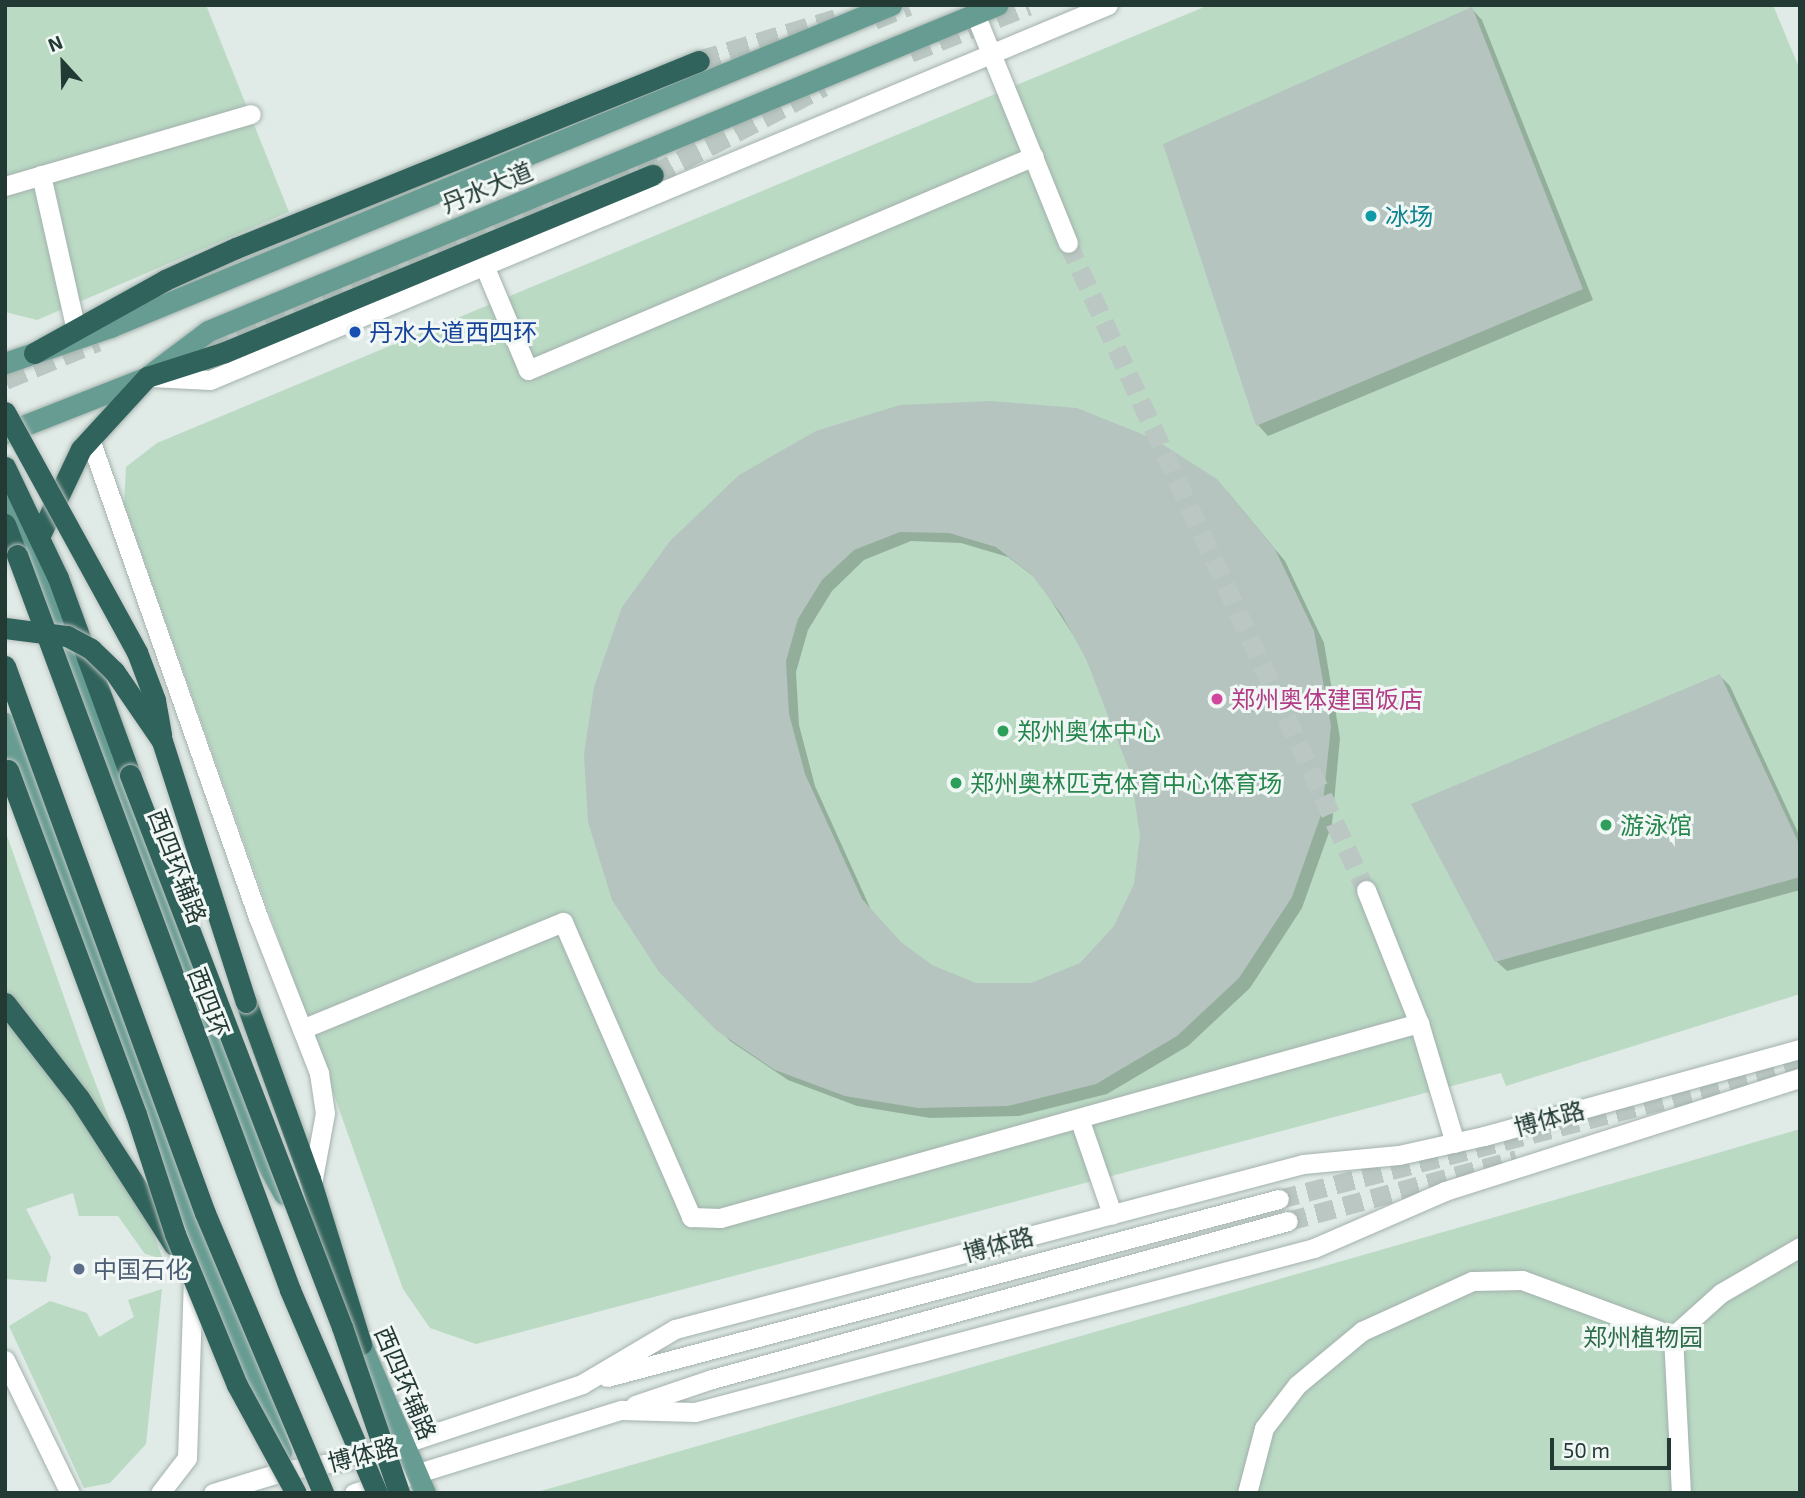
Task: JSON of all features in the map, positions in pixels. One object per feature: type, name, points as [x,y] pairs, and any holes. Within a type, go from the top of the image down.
[{"type":"highway","points":[[34,353],[165,280],[236,248],[699,61]]},
{"type":"highway","points":[[38,537],[81,449],[91,442],[147,377],[225,352],[653,175]]},
{"type":"highway","points":[[5,412],[137,652],[155,701],[162,741],[246,1002],[312,1184],[361,1345]]},
{"type":"highway","points":[[5,467],[58,578],[130,775],[342,1327],[399,1493]]},
{"type":"highway","name":"西四环","points":[[5,524],[285,1278],[360,1458],[368,1490]]},
{"type":"highway","points":[[5,628],[67,636],[91,649],[114,671],[162,741]]},
{"type":"highway","points":[[5,666],[200,1200],[324,1493]]},
{"type":"highway","points":[[6,767],[192,1277],[237,1385],[296,1493]]},
{"type":"highway","points":[[5,1003],[79,1098],[192,1277]]},
{"type":"main road","name":"丹水大道","points":[[5,363],[123,321],[891,5]]},
{"type":"main road","name":"丹水大道","points":[[5,433],[147,377],[208,331],[997,5]]},
{"type":"main road","name":"西四环辅路","points":[[5,478],[253,1139],[333,1280],[425,1493]]},
{"type":"main road","points":[[5,723],[296,1493]]},
{"type":"street","points":[[147,377],[210,380],[483,263],[1108,5]]},
{"type":"street","points":[[975,14],[1068,243]]},
{"type":"street","points":[[5,186],[251,114]]},
{"type":"street","points":[[483,263],[528,370],[1034,156]]},
{"type":"street","points":[[41,176],[76,330]]},
{"type":"street","points":[[91,442],[258,917],[319,1073],[325,1113],[312,1184]]},
{"type":"street","points":[[1366,890],[1419,1023],[1455,1143]]},
{"type":"street","points":[[302,1029],[563,922],[691,1217],[720,1218],[1419,1023]]},
{"type":"street","name":"博体路","points":[[213,1493],[288,1470],[360,1458],[583,1384],[675,1329],[1303,1164],[1399,1155],[1455,1143],[1800,1049]]},
{"type":"street","name":"博体路","points":[[368,1490],[416,1472],[621,1410],[695,1412],[1314,1248],[1445,1191],[1800,1079]]},
{"type":"street","points":[[1079,1118],[1112,1214]]},
{"type":"street","points":[[583,1384],[1279,1199]]},
{"type":"street","points":[[621,1410],[712,1379],[1288,1221]]},
{"type":"street","points":[[160,1493],[187,1458],[195,1226]]},
{"type":"street","points":[[1673,1336],[1721,1293],[1800,1247]]},
{"type":"street","points":[[1247,1493],[1264,1429],[1297,1385],[1362,1331],[1472,1281],[1522,1280],[1673,1336]]},
{"type":"street","points":[[1673,1336],[1681,1493]]},
{"type":"street","points":[[5,1360],[70,1493]]},
{"type":"green space","points":[[5,5],[206,5],[289,212],[37,320],[5,312]]},
{"type":"green space","name":"郑州奥体中心","points":[[1209,5],[1773,5],[1800,70],[1800,994],[1506,1086],[1501,1073],[476,1344],[430,1328],[403,1289],[124,504],[126,467],[157,443]]},
{"type":"green space","points":[[5,830],[82,1048],[163,1259],[145,1254],[118,1216],[79,1216],[73,1193],[26,1209],[51,1257],[46,1282],[5,1279]]},
{"type":"green space","name":"郑州植物园","points":[[1800,1129],[1800,1493],[534,1493],[1680,1164]]},
{"type":"green space","points":[[162,1289],[146,1444],[110,1483],[84,1488],[9,1326],[50,1301],[87,1313],[99,1337],[134,1317],[128,1300]]},
{"type":"building","name":"冰场","points":[[1472,7],[1583,289],[1256,426],[1163,144]]},
{"type":"building","name":"郑州奥林匹克体育中心体育场","points":[[991,401],[1077,408],[1154,439],[1217,479],[1275,549],[1314,631],[1331,726],[1322,812],[1292,897],[1239,978],[1177,1036],[1096,1084],[1008,1106],[918,1108],[845,1096],[775,1070],[717,1031],[659,972],[612,900],[588,822],[584,754],[594,687],[622,607],[670,541],[739,475],[816,431],[900,405]],"holes":[[[900,532],[949,533],[996,547],[1031,574],[1062,615],[1086,659],[1131,775],[1140,836],[1134,884],[1114,926],[1080,963],[1031,983],[976,983],[932,965],[901,942],[862,899],[805,774],[789,714],[786,661],[798,619],[822,580],[854,550]]]},
{"type":"building","name":"游泳馆","points":[[1720,674],[1800,846],[1800,877],[1495,962],[1411,804]]},
{"type":"tunnel","points":[[874,19],[908,5]]},
{"type":"tunnel","points":[[910,52],[1028,5]]},
{"type":"tunnel","points":[[699,61],[836,19]]},
{"type":"tunnel","points":[[653,175],[823,86]]},
{"type":"tunnel","points":[[180,358],[657,157]]},
{"type":"tunnel","points":[[1068,243],[1366,890]]},
{"type":"tunnel","points":[[5,379],[97,341]]},
{"type":"tunnel","points":[[1279,1199],[1800,1065]]},
{"type":"tunnel","points":[[1288,1221],[1517,1159]]},
{"type":"place","name":"冰场","points":[[1371,216]]},
{"type":"place","name":"丹水大道西四环","points":[[355,332]]},
{"type":"place","name":"郑州奥体建国饭店","points":[[1217,699]]},
{"type":"place","name":"郑州奥体中心","points":[[1003,731]]},
{"type":"place","name":"郑州奥林匹克体育中心体育场","points":[[956,783]]},
{"type":"place","name":"游泳馆","points":[[1606,825]]},
{"type":"place","name":"中国石化","points":[[79,1269]]}]
